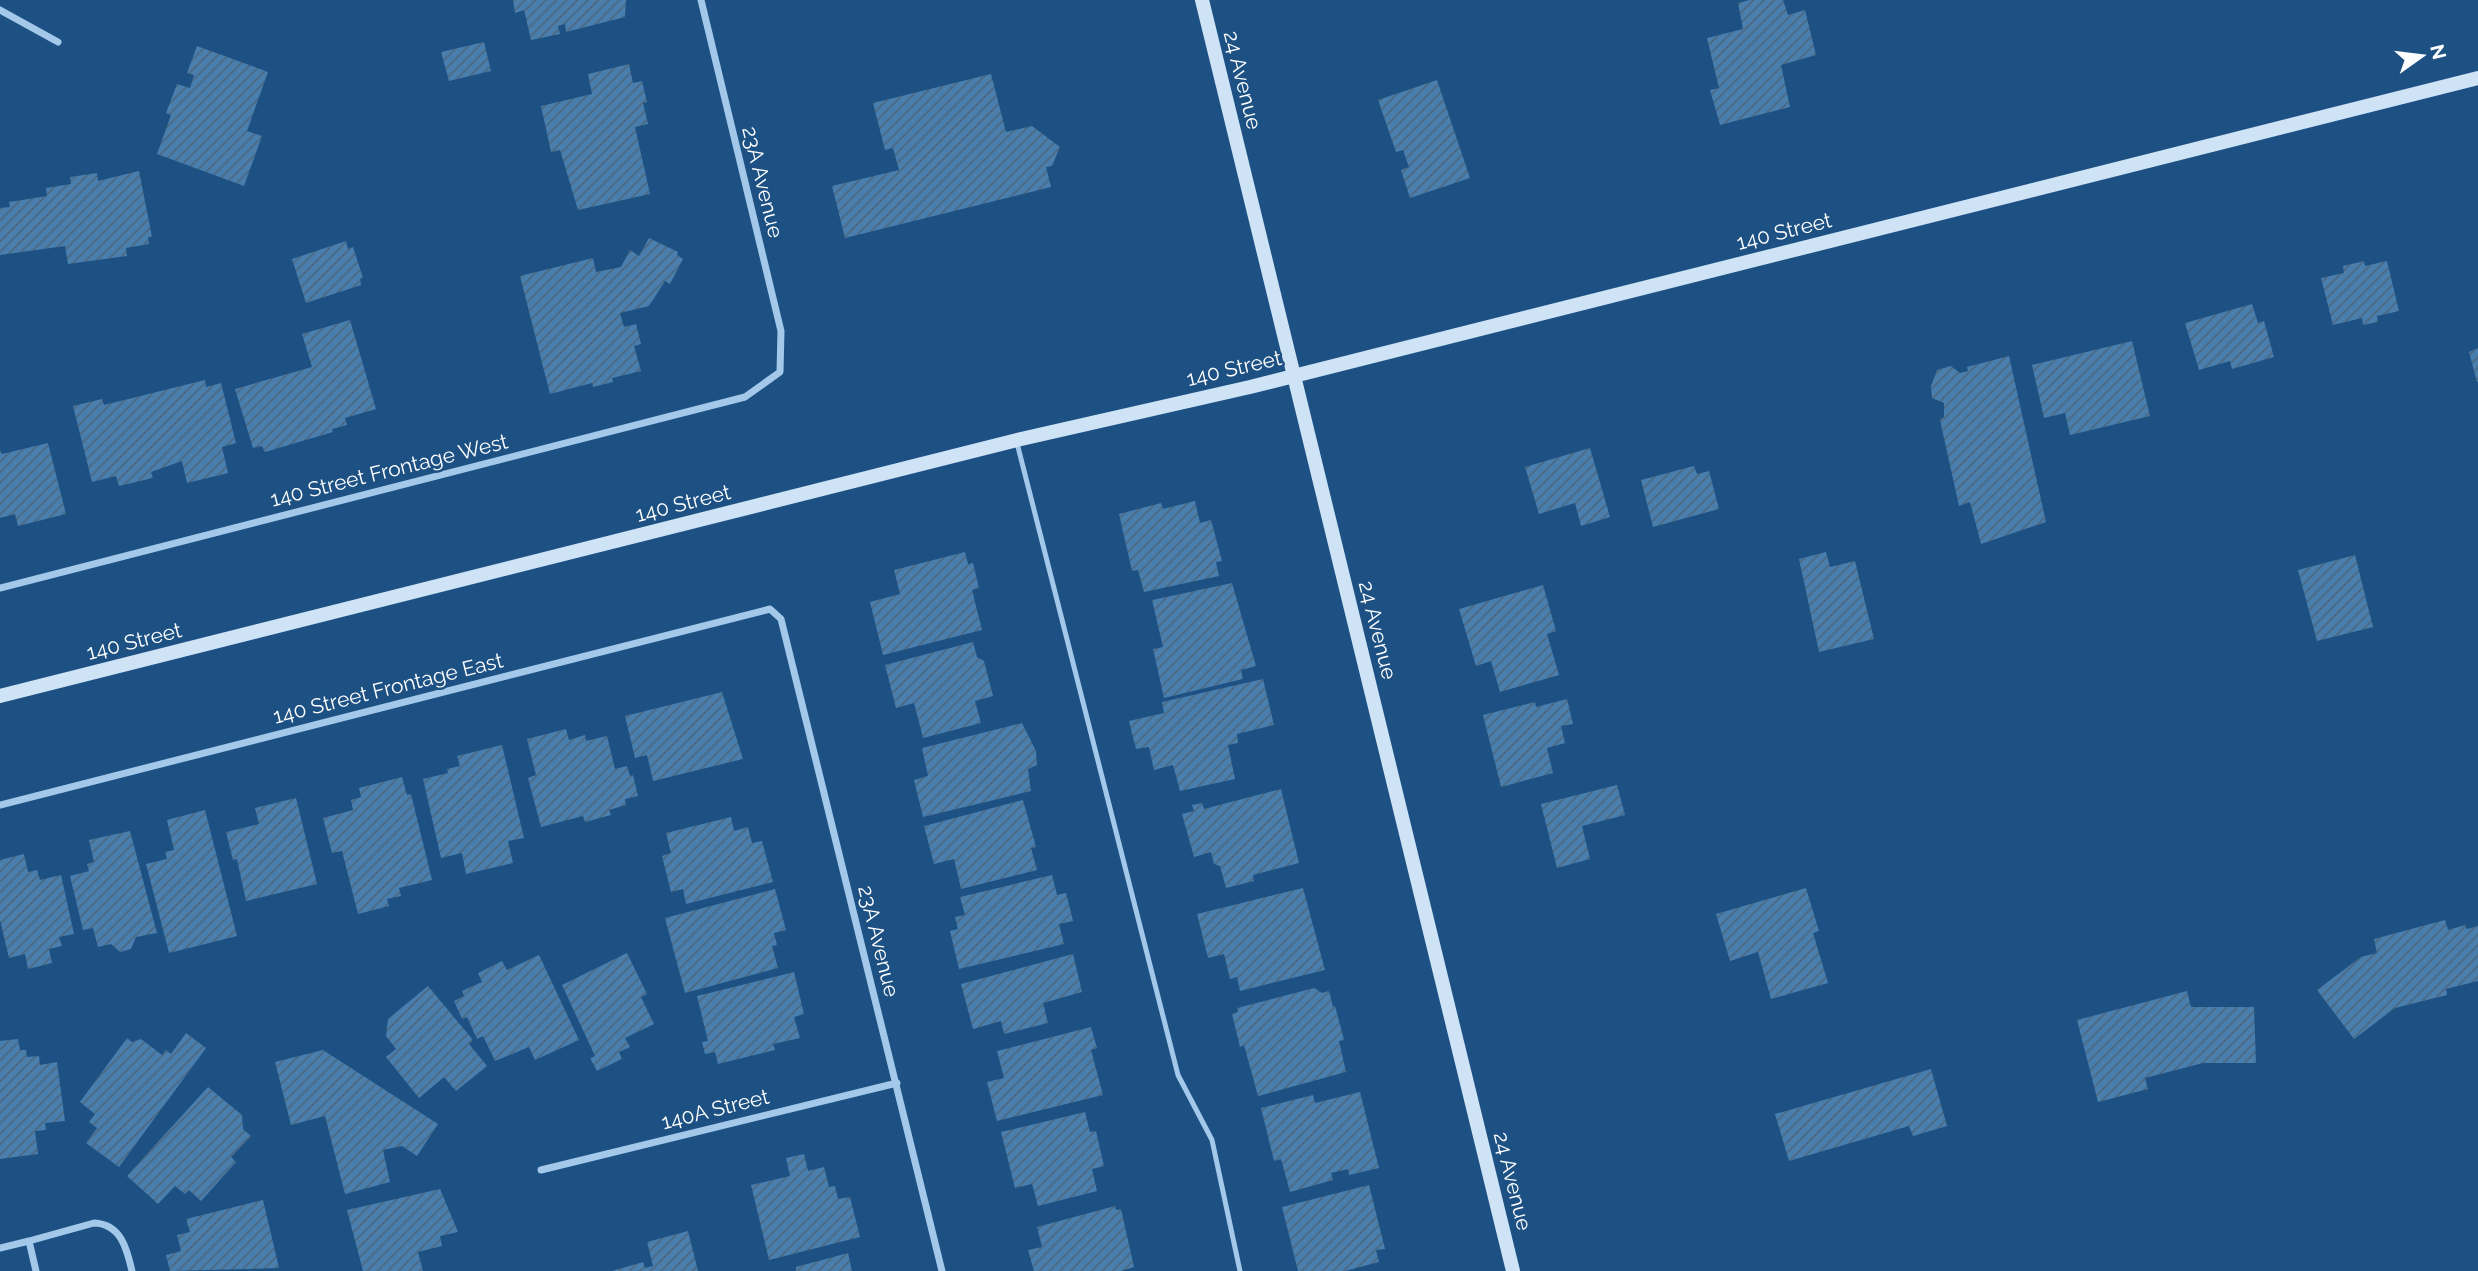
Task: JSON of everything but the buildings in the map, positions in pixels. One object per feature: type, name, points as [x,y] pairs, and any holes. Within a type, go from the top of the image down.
[{"type":"main road","name":"24 Avenue","points":[[1202,0],[1513,1271]]},
{"type":"main road","name":"140 Street","points":[[0,696],[1017,440],[1294,376],[2478,78]]},
{"type":"street","name":"23A Avenue","points":[[701,0],[781,331],[780,372]]},
{"type":"street","points":[[0,10],[58,42]]},
{"type":"street","name":"140 Street Frontage West","points":[[0,588],[745,397],[780,372]]},
{"type":"street","name":"140 Street Frontage East","points":[[0,805],[770,610],[781,619]]},
{"type":"street","name":"23A Avenue","points":[[781,619],[942,1271]]},
{"type":"street","name":"140A Street","points":[[541,1170],[897,1083]]},
{"type":"street","points":[[0,1248],[94,1223],[105,1224],[119,1234],[132,1271]]},
{"type":"street","points":[[29,1241],[36,1271]]},
{"type":"lane","points":[[1017,440],[1178,1075],[1212,1140],[1240,1271]]}]
